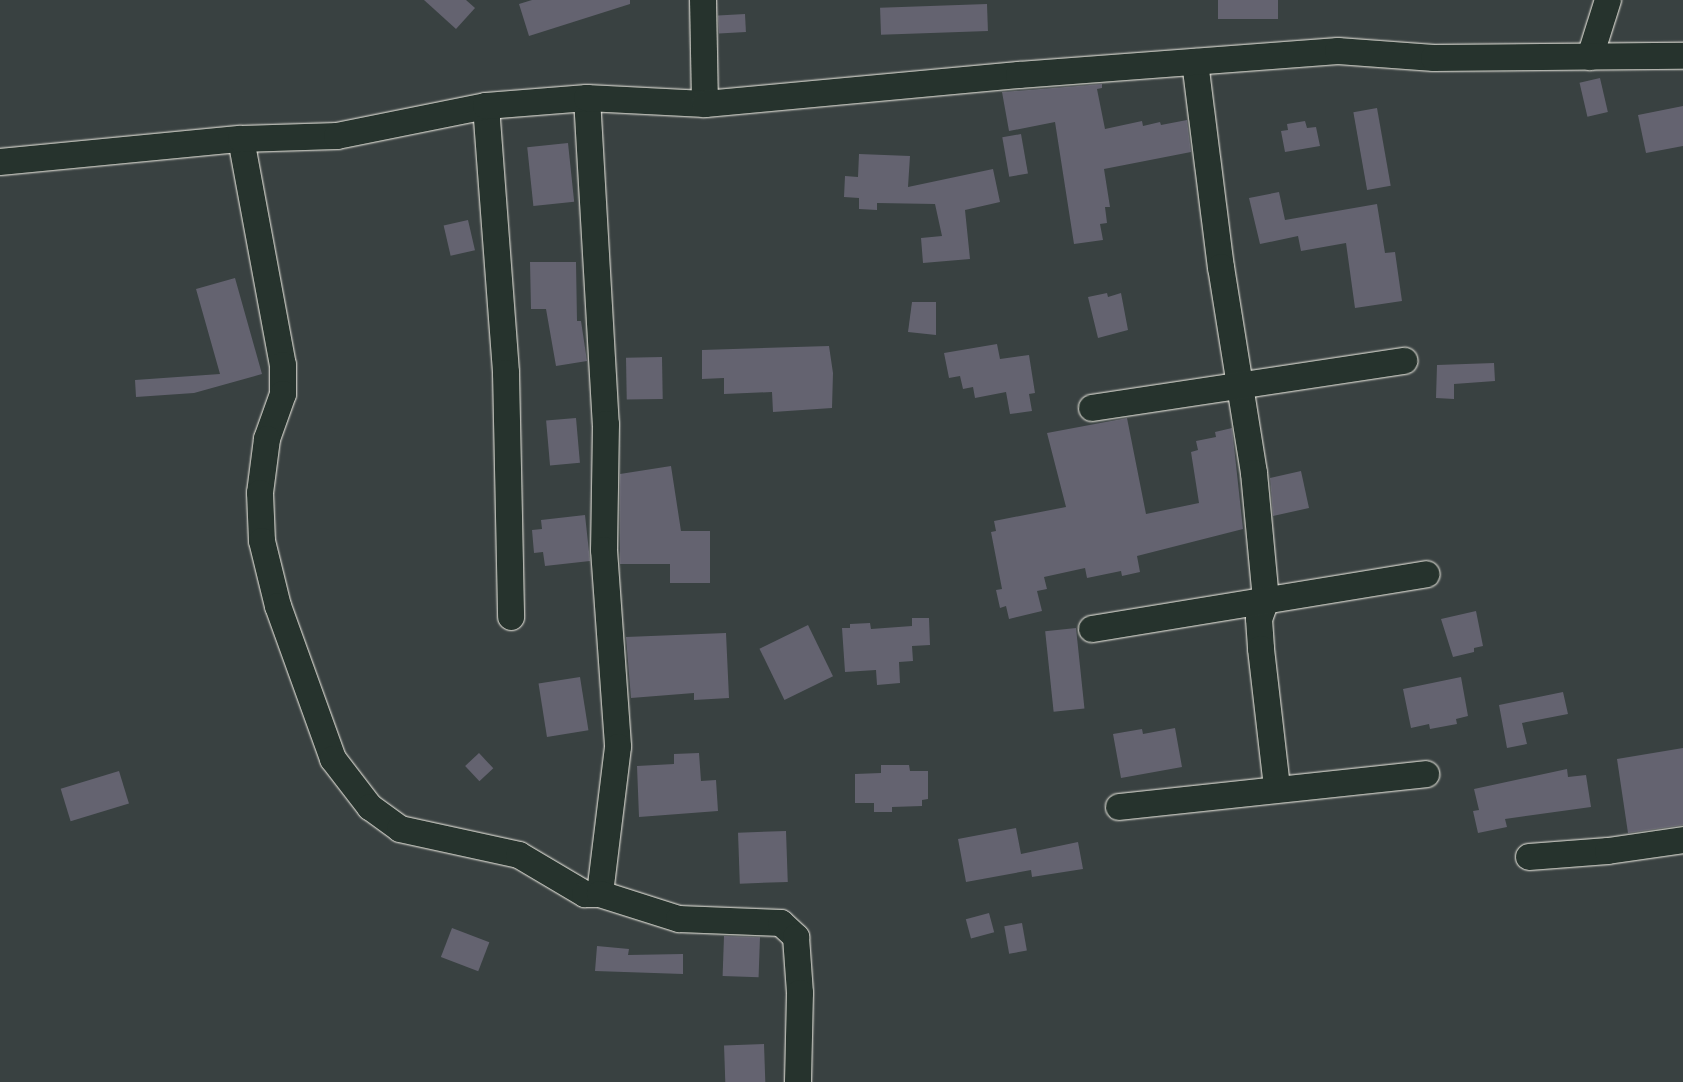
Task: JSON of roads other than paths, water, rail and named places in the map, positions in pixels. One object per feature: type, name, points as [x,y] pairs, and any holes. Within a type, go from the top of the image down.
[{"type":"street","points":[[703,0],[705,104]]},
{"type":"street","points":[[1590,57],[1608,0]]},
{"type":"street","points":[[0,162],[242,139],[337,136],[486,106],[587,98],[705,104],[1338,51],[1434,58],[1683,56]]},
{"type":"street","points":[[1195,62],[1239,386],[1254,473],[1266,600],[1259,619],[1260,634],[1277,788]]},
{"type":"street","points":[[587,98],[606,424],[604,550],[618,747],[600,894]]},
{"type":"street","points":[[486,106],[506,373],[511,617]]},
{"type":"street","points":[[242,139],[283,365],[283,394],[267,439],[260,493],[262,541],[278,606],[333,759],[370,807],[400,829],[519,855],[585,894],[600,894],[679,919],[781,923],[796,937],[798,955],[798,1082]]},
{"type":"street","points":[[1092,408],[1404,361]]},
{"type":"street","points":[[1092,629],[1426,574]]},
{"type":"street","points":[[1119,806],[1277,788],[1426,774]]},
{"type":"street","points":[[1529,856],[1608,852],[1683,840]]}]
